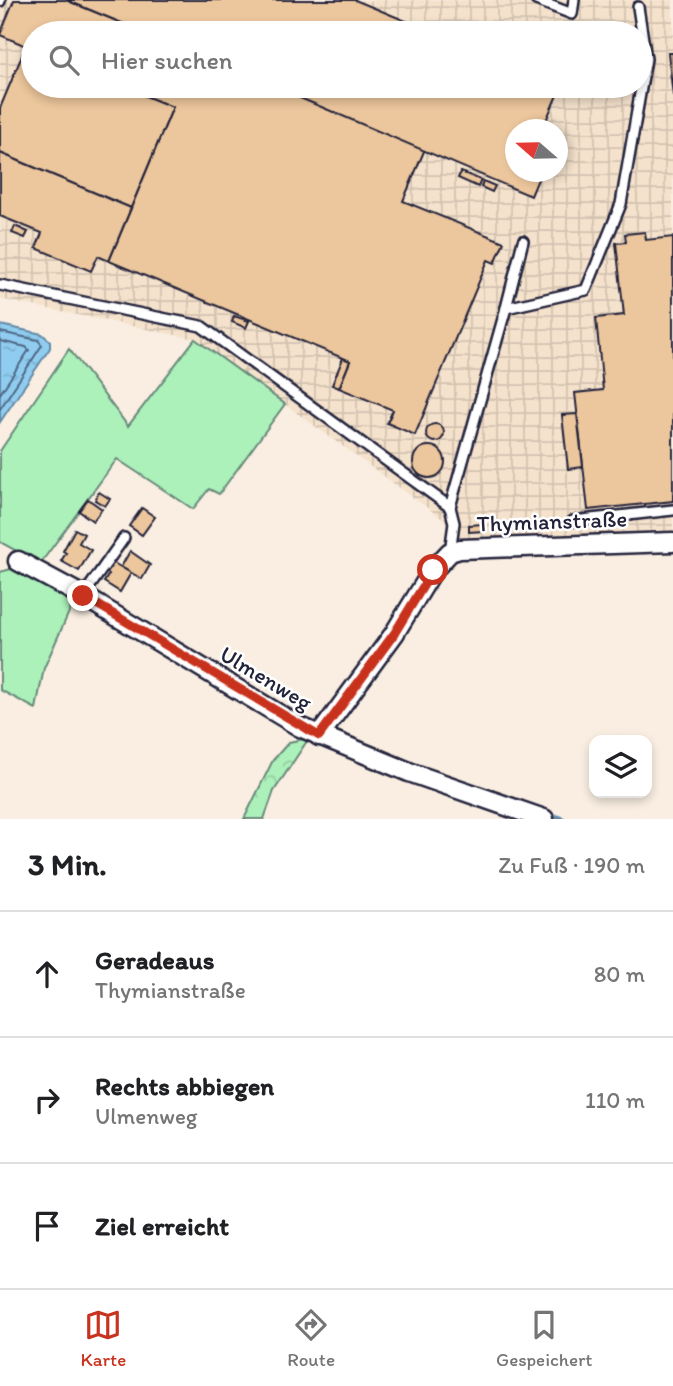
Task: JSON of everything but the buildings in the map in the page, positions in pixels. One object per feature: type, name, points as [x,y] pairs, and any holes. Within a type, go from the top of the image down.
[{"type":"street","name":"Thymianstraße","points":[[319,736],[394,634],[433,570],[450,552],[460,549],[673,542]]},
{"type":"street","name":"Ulmenweg","points":[[18,561],[83,596],[319,736],[409,772],[544,819]]},
{"type":"lane","points":[[536,0],[572,14],[574,0]]},
{"type":"lane","points":[[638,7],[640,21]]},
{"type":"lane","points":[[506,308],[586,290],[621,204],[639,98]]},
{"type":"lane","points":[[450,552],[454,523],[450,507],[523,241]]},
{"type":"lane","points":[[0,285],[201,326],[450,507]]},
{"type":"lane","points":[[573,521],[673,510]]},
{"type":"lane","points":[[83,596],[124,538]]},
{"type":"shaded area","points":[[0,0],[673,0],[673,535],[455,543],[458,530],[195,339],[0,299]]},
{"type":"green space","points":[[195,339],[285,404],[219,494],[209,489],[193,509],[117,459],[40,564],[0,542],[0,451],[69,349],[128,426]]},
{"type":"green space","points":[[21,570],[74,601],[44,668],[36,709],[0,690],[0,572]]},
{"type":"green space","points":[[309,738],[274,791],[264,819],[244,819],[273,760],[289,742]]},
{"type":"water","points":[[0,325],[42,334],[50,341],[50,348],[0,422]]},
{"type":"waterway","points":[[546,813],[563,819]]},
{"type":"route","points":[[83,596],[319,736],[394,634],[433,570]]}]
